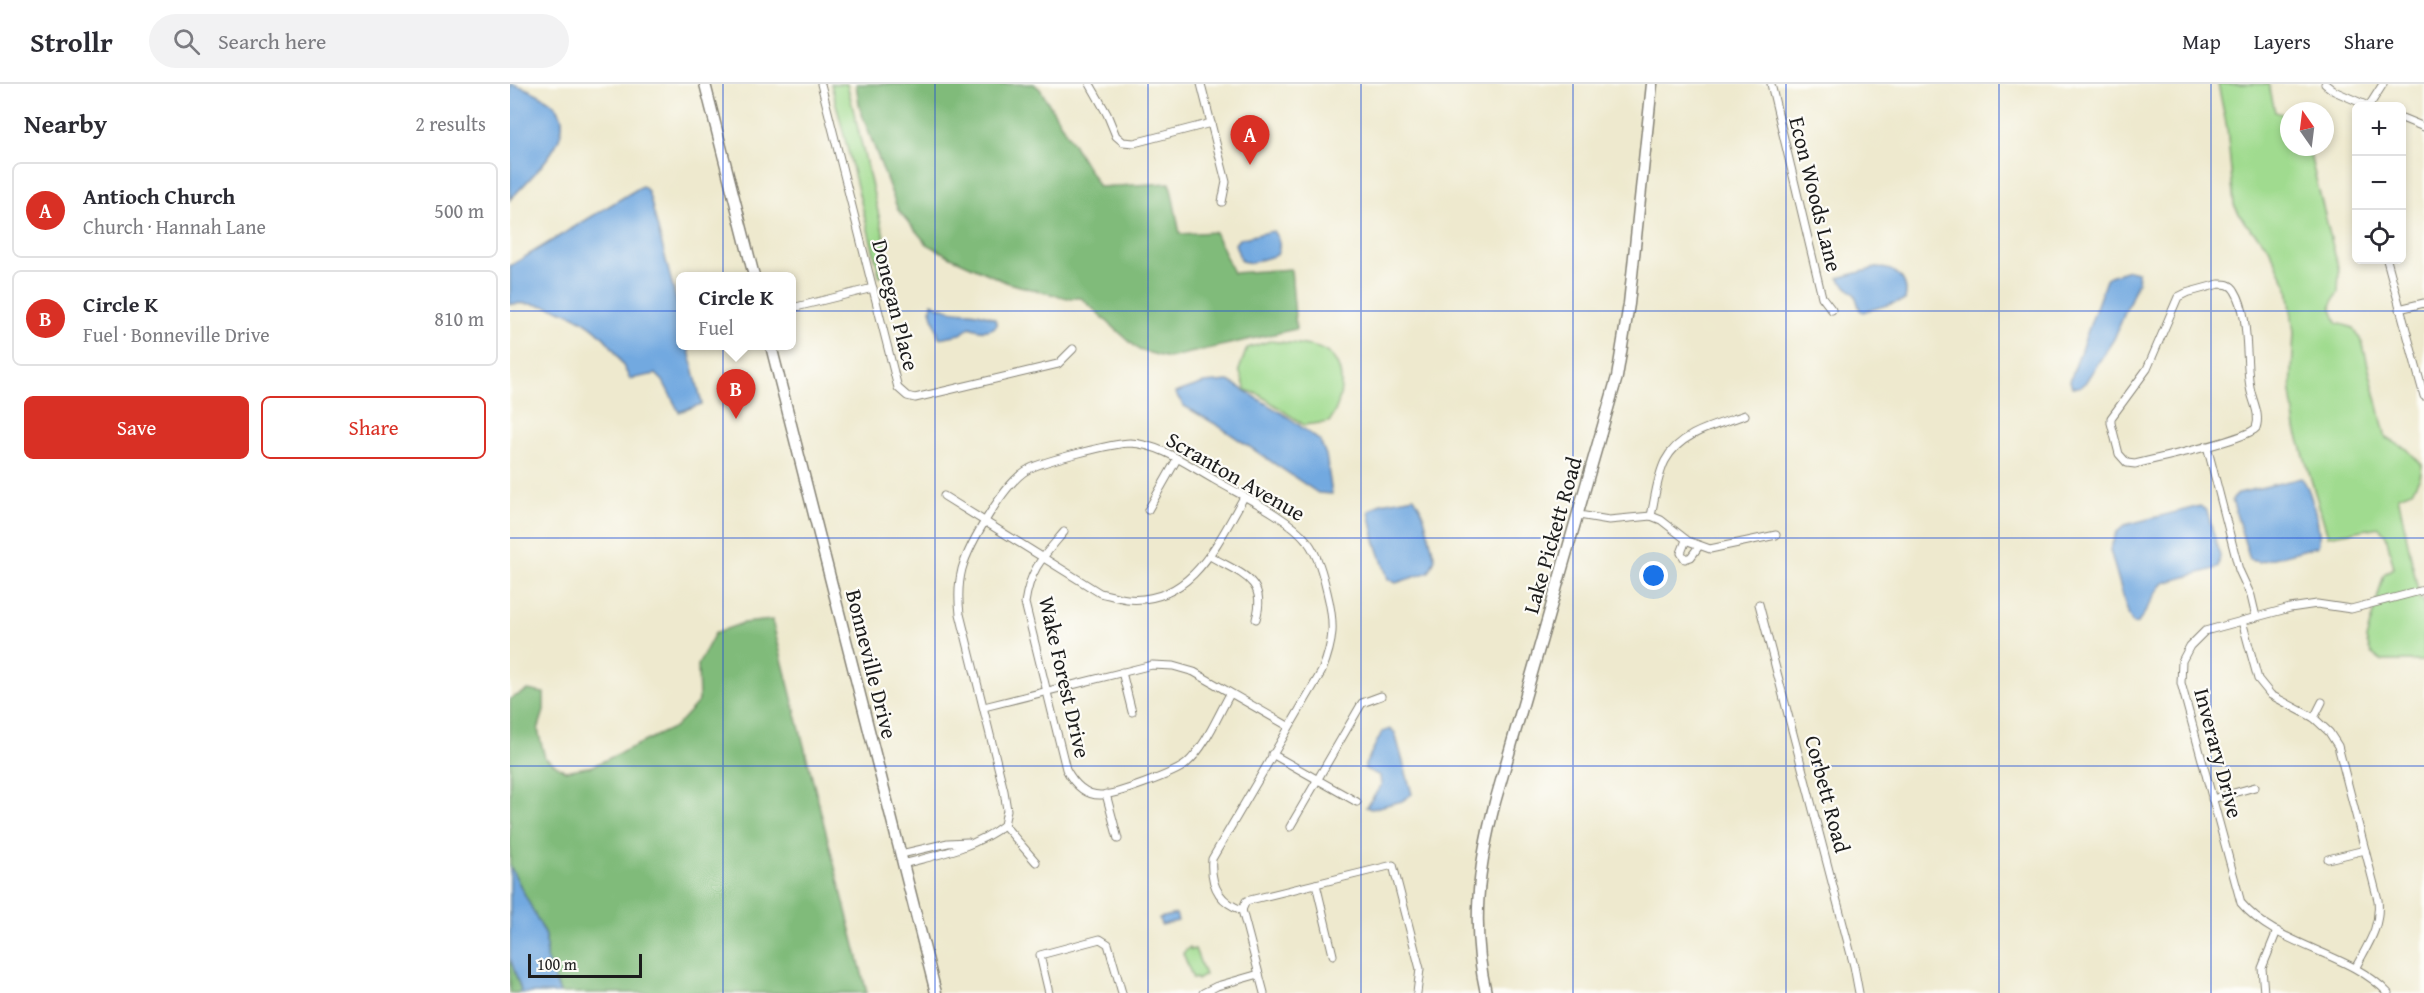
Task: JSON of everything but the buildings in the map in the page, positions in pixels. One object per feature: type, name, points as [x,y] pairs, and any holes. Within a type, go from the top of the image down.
[{"type":"main road","points":[[705,84],[752,272]]},
{"type":"main road","name":"Lake Pickett Road","points":[[1486,993],[1478,953],[1477,925],[1477,897],[1483,853],[1608,412],[1621,354],[1632,283],[1652,84]]},
{"type":"main road","name":"Bonneville Drive","points":[[772,350],[936,993]]},
{"type":"street","name":"Donegan Place","points":[[821,84],[898,388],[908,396],[915,398],[1058,364],[1073,349]]},
{"type":"street","points":[[1090,84],[1116,136],[1123,142],[1134,143],[1211,123]]},
{"type":"street","points":[[1201,84],[1226,182],[1222,202]]},
{"type":"street","name":"Econ Woods Lane","points":[[1771,84],[1822,297],[1832,310]]},
{"type":"street","points":[[2325,84],[2334,91],[2359,102]]},
{"type":"street","points":[[2371,102],[2383,84]]},
{"type":"street","points":[[2406,120],[2424,127]]},
{"type":"street","points":[[2388,264],[2424,396]]},
{"type":"street","points":[[2226,284],[2236,291],[2241,305],[2249,381],[2258,424],[2248,434],[2207,446],[2135,464],[2127,463],[2119,454],[2111,418],[2146,369],[2174,302],[2186,293],[2226,284]]},
{"type":"street","points":[[796,307],[873,288]]},
{"type":"street","points":[[2399,309],[2424,303]]},
{"type":"street","points":[[1651,516],[1666,460],[1680,443],[1700,430],[1745,416]]},
{"type":"street","name":"Scranton Avenue","points":[[1004,825],[1007,810],[1004,791],[960,614],[957,590],[963,566],[985,523],[1009,485],[1028,469],[1130,443],[1155,448],[1290,524],[1307,541],[1322,574],[1332,610],[1334,627],[1331,647],[1322,670],[1212,859],[1210,876],[1220,897],[1233,907],[1242,910]]},
{"type":"street","points":[[2207,446],[2239,570],[2251,596],[2256,617]]},
{"type":"street","points":[[1148,510],[1177,459]]},
{"type":"street","points":[[944,496],[1100,593],[1127,599],[1149,599],[1178,589],[1210,556],[1244,497]]},
{"type":"street","points":[[1579,515],[1610,519],[1651,516],[1661,520],[1686,540],[1699,546],[1715,549],[1776,535]]},
{"type":"street","name":"Wake Forest Drive","points":[[1064,532],[1043,557],[1028,582],[1025,603],[1066,769],[1073,783],[1084,790],[1100,795],[1106,794]]},
{"type":"street","points":[[1686,540],[1681,550],[1683,558],[1691,557],[1699,546]]},
{"type":"street","points":[[1210,556],[1246,577],[1258,590],[1261,603],[1256,620]]},
{"type":"street","name":"Inverary Drive","points":[[2388,993],[2374,978],[2356,967],[2277,931],[2252,916],[2241,903],[2181,683],[2182,661],[2190,646],[2205,631],[2290,608],[2317,604],[2351,609],[2424,590]]},
{"type":"street","name":"Corbett Road","points":[[1759,604],[1854,966],[1859,993]]},
{"type":"street","points":[[2242,621],[2258,679],[2271,695],[2314,718],[2329,732],[2338,746],[2380,915],[2375,931],[2356,967]]},
{"type":"street","points":[[984,707],[1152,665],[1173,666],[1194,672],[1288,726]]},
{"type":"street","points":[[1122,672],[1132,712]]},
{"type":"street","points":[[1118,839],[1106,794],[1172,774],[1186,764],[1199,749],[1230,694]]},
{"type":"street","points":[[1290,827],[1362,703],[1381,696]]},
{"type":"street","points":[[2314,718],[2322,702]]},
{"type":"street","points":[[1272,754],[1357,802]]},
{"type":"street","points":[[2212,799],[2255,787]]},
{"type":"street","points":[[902,859],[949,852],[970,842],[991,836],[1004,825],[1036,862]]},
{"type":"street","points":[[2328,859],[2364,850]]},
{"type":"street","points":[[1264,993],[1242,910],[1246,901],[1393,865],[1420,969],[1417,993]]},
{"type":"street","points":[[1316,884],[1333,955]]},
{"type":"street","points":[[2264,993],[2262,968],[2277,931]]},
{"type":"street","points":[[1049,993],[1040,955],[1100,939],[1108,944],[1122,993]]},
{"type":"street","points":[[1203,993],[1217,986],[1259,974]]},
{"type":"green space","points":[[831,84],[847,84],[891,265],[880,277]]},
{"type":"green space","points":[[856,84],[1034,84],[1040,89],[1099,187],[1170,183],[1180,234],[1215,232],[1233,273],[1291,269],[1296,329],[1168,358],[1139,350],[1081,298],[1067,298],[1008,283],[927,244],[898,210],[860,109]]},
{"type":"green space","points":[[2218,84],[2269,84],[2275,112],[2280,113],[2280,156],[2310,156],[2339,271],[2338,292],[2331,306],[2337,323],[2354,328],[2363,345],[2386,438],[2407,449],[2422,465],[2420,477],[2412,491],[2398,496],[2420,600],[2424,599],[2424,661],[2381,661],[2371,653],[2366,639],[2384,574],[2394,568],[2386,535],[2379,527],[2328,536],[2296,429],[2291,392],[2294,332],[2288,288],[2268,246],[2245,223],[2234,205],[2227,128]]},
{"type":"green space","points":[[1270,341],[1318,348],[1328,353],[1335,361],[1341,381],[1341,392],[1329,422],[1304,425],[1260,395],[1246,390],[1239,370],[1247,348]]},
{"type":"green space","points":[[772,620],[867,993],[560,993],[546,958],[546,936],[510,866],[510,699],[528,690],[544,693],[544,711],[538,730],[545,758],[565,771],[593,766],[675,727],[699,701],[698,665],[715,633],[743,623]]},
{"type":"green space","points":[[1190,947],[1191,950],[1195,949],[1205,975],[1197,980],[1193,979],[1183,953]]},
{"type":"green space","points":[[510,958],[521,990],[518,993],[510,993]]},
{"type":"water","points":[[510,84],[528,89],[545,98],[558,109],[562,122],[560,136],[553,150],[510,200]]},
{"type":"water","points":[[642,186],[647,190],[650,198],[676,299],[676,350],[689,350],[702,404],[679,412],[663,381],[656,374],[630,379],[611,346],[579,318],[538,305],[510,304],[510,266]]},
{"type":"water","points":[[1273,231],[1279,243],[1277,255],[1251,263],[1241,261],[1235,244],[1239,239]]},
{"type":"water","points":[[1876,268],[1895,272],[1900,276],[1905,286],[1905,300],[1863,312],[1860,310],[1855,295],[1838,278]]},
{"type":"water","points":[[2129,270],[2138,272],[2138,281],[2114,339],[2085,383],[2079,387],[2072,387],[2070,381],[2106,280],[2110,276]]},
{"type":"water","points":[[932,303],[948,310],[987,315],[995,319],[997,325],[984,330],[970,327],[961,334],[939,338],[931,310]]},
{"type":"water","points":[[1229,381],[1288,417],[1320,441],[1326,455],[1332,494],[1318,493],[1217,425],[1184,406],[1175,393],[1204,383]]},
{"type":"water","points":[[2301,478],[2305,482],[2315,511],[2319,532],[2318,546],[2259,562],[2250,560],[2232,500],[2239,493]]},
{"type":"water","points":[[1414,497],[1423,513],[1435,559],[1429,572],[1396,583],[1388,579],[1375,540],[1369,511],[1381,503]]},
{"type":"water","points":[[2200,506],[2207,511],[2220,556],[2218,568],[2164,583],[2138,623],[2133,624],[2110,550],[2116,533],[2125,525]]},
{"type":"water","points":[[1390,729],[1395,733],[1412,794],[1402,801],[1371,809],[1366,807],[1381,786],[1380,776],[1365,769],[1365,765],[1382,732]]},
{"type":"water","points":[[510,866],[546,936],[546,958],[560,993],[518,993],[521,990],[510,958]]},
{"type":"water","points":[[1176,914],[1178,921],[1161,925],[1159,918]]},
{"type":"place","name":"Antioch Church","points":[[1250,165]]},
{"type":"place","name":"Circle K","points":[[736,419]]}]
